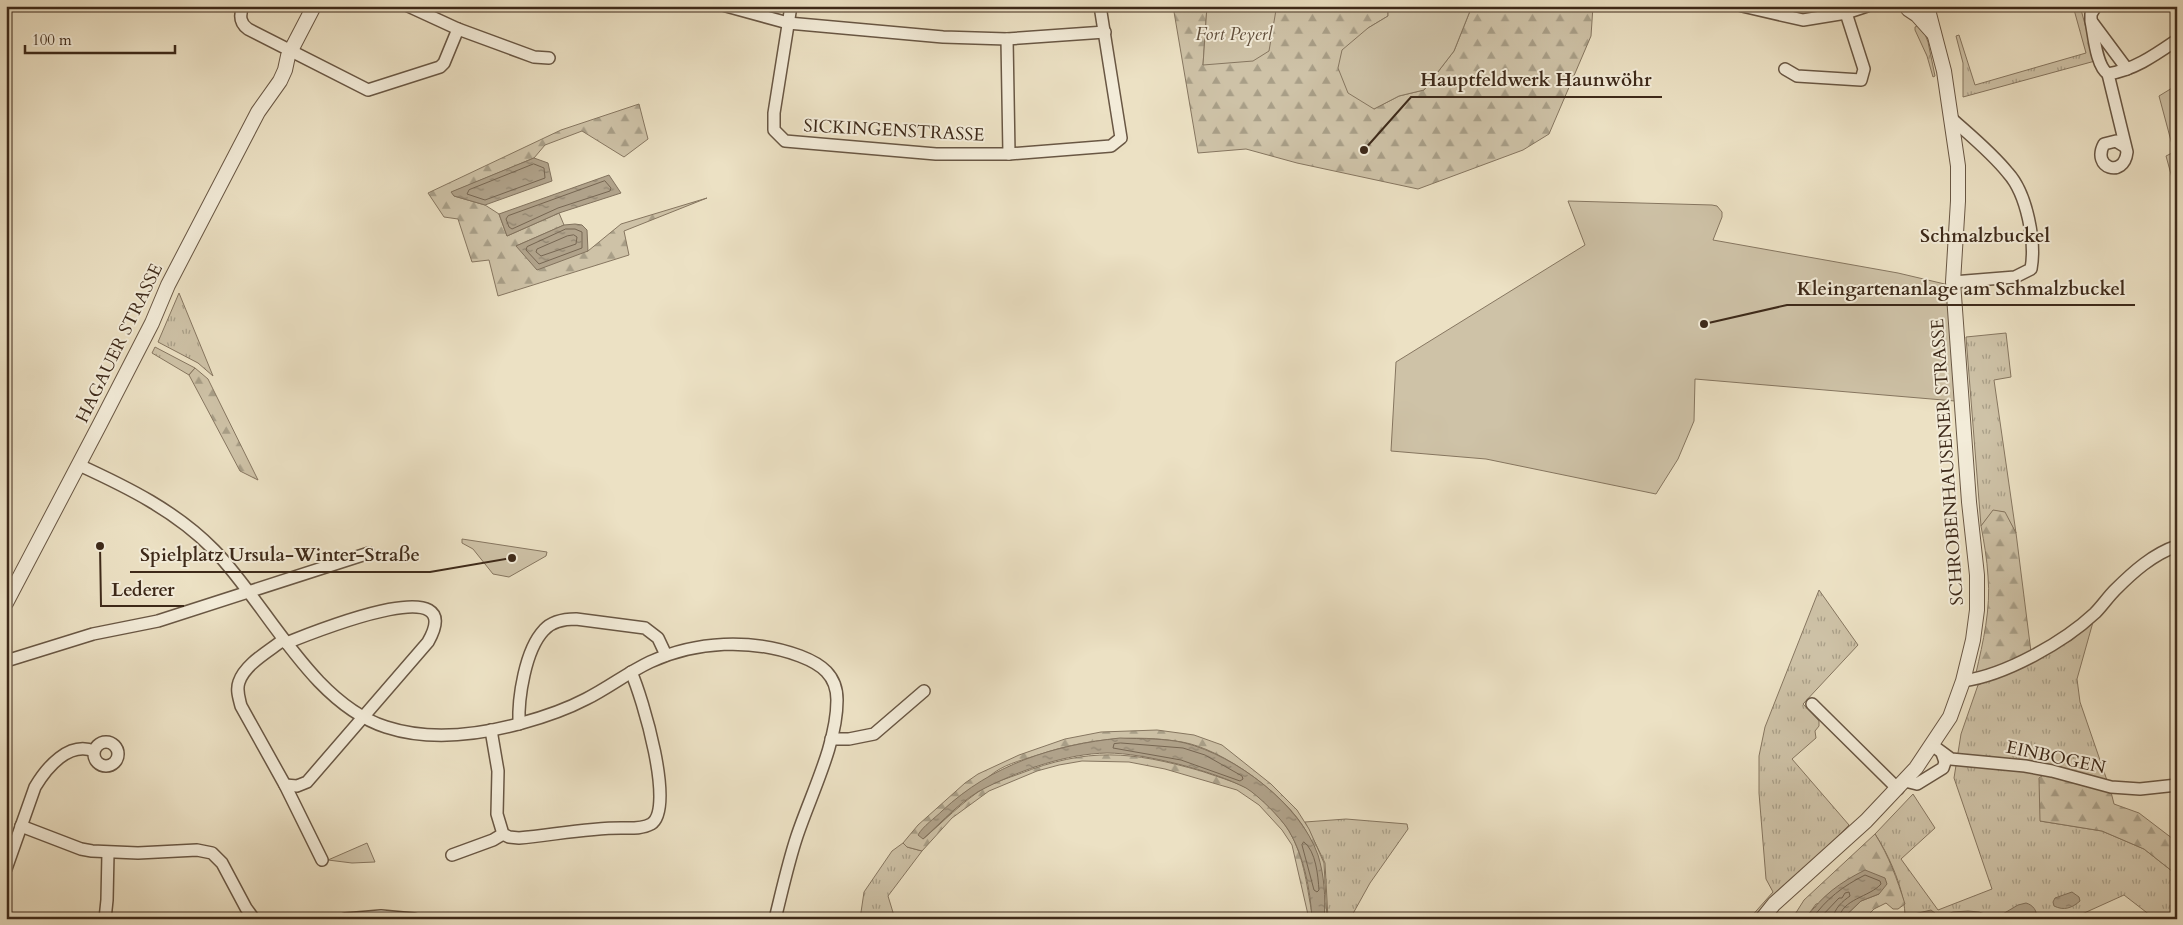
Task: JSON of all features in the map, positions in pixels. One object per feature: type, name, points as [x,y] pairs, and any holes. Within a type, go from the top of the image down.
[{"type":"street","points":[[243,6],[240,18],[244,26],[289,53],[361,88],[371,90],[440,68],[444,63],[458,29]]},
{"type":"street","name":"HAGAUER STRASSE","points":[[6,603],[80,465],[152,323],[168,286],[266,99],[280,81],[289,53],[314,6]]},
{"type":"street","points":[[408,6],[458,29],[534,57],[549,58]]},
{"type":"street","points":[[726,6],[788,23],[943,36],[1007,39],[1105,32],[1100,6]]},
{"type":"street","name":"SICKINGENSTRASSE","points":[[791,6],[774,113],[774,130],[785,141],[936,154],[1009,154],[1111,146],[1121,138],[1105,32]]},
{"type":"street","points":[[1746,7],[1803,20],[1846,13],[1867,6]]},
{"type":"street","name":"SCHROBENHAUSENER STRASSE","points":[[1762,919],[1774,904],[1866,822],[1937,749],[1963,681],[1974,633],[1977,610],[1977,575],[1966,467],[1953,282],[1958,201],[1958,166],[1944,71],[1927,6]]},
{"type":"street","points":[[2096,6],[2091,14],[2091,21],[2100,64],[2108,74],[2124,146]]},
{"type":"street","name":"SCHROBENHAUSENER STRASSE","points":[[1910,7],[1934,34]]},
{"type":"street","points":[[1785,69],[1797,76],[1861,80],[1864,69],[1846,13]]},
{"type":"street","points":[[2091,21],[2127,69]]},
{"type":"street","points":[[1007,39],[1009,154]]},
{"type":"street","points":[[2108,74],[2127,69],[2149,59],[2177,40]]},
{"type":"street","points":[[1952,119],[2010,174],[2026,206],[2033,240],[2031,269],[2024,274],[2015,277],[1953,282]]},
{"type":"street","points":[[80,465],[138,494],[182,522],[212,548],[229,567],[284,641],[324,686],[364,718],[382,726],[410,733],[447,735],[491,730],[519,724],[564,710],[631,672],[666,655],[696,647],[734,644],[773,649],[812,661],[828,671],[836,687],[837,705],[831,739],[796,837],[775,919]]},
{"type":"street","points":[[1963,681],[1984,677],[2070,635],[2097,612],[2115,590],[2142,565],[2163,550],[2177,546]]},
{"type":"street","points":[[6,660],[93,634],[158,621],[369,553]]},
{"type":"street","points":[[285,785],[296,786],[307,782],[428,642],[435,625],[430,610],[418,606],[372,614],[346,620],[284,641],[246,670],[238,682],[241,706],[285,785],[322,860]]},
{"type":"street","points":[[519,724],[522,683],[528,661],[543,630],[552,624],[567,619],[576,619],[645,628],[658,638],[666,655]]},
{"type":"street","points":[[491,730],[498,771],[497,814],[503,834],[519,838],[598,828],[640,827],[653,823],[658,817],[660,800],[654,745],[640,692],[631,672]]},
{"type":"street","points":[[831,739],[849,739],[874,734],[924,691]]},
{"type":"street","points":[[1812,704],[1902,785]]},
{"type":"street","points":[[6,869],[35,786],[47,768],[71,751],[86,748],[94,751]]},
{"type":"street","name":"SCHROBENHAUSENER STRASSE","points":[[1902,785],[1917,784],[1943,768],[1945,762],[1937,749]]},
{"type":"street","name":"EINBOGEN","points":[[1937,749],[1952,759],[1998,762],[2052,771],[2111,787],[2140,789],[2177,785]]},
{"type":"street","points":[[21,826],[81,849],[108,853],[197,850],[212,853],[222,863],[254,919]]},
{"type":"street","points":[[452,855],[494,840],[503,834]]},
{"type":"street","points":[[105,919],[108,853]]},
{"type":"street","points":[[346,919],[414,919]]},
{"type":"green space","points":[[1173,6],[1207,6],[1203,65],[1281,6],[1388,6],[1388,16],[1368,28],[1374,109],[1399,96],[1424,90],[1454,51],[1472,6],[1593,6],[1591,36],[1549,134],[1523,150],[1418,189],[1297,163],[1246,149],[1198,153]]},
{"type":"green space","name":"Fort Peyerl","points":[[1207,6],[1281,6],[1276,10],[1269,51],[1253,61],[1203,65]]},
{"type":"green space","points":[[1388,6],[1472,6],[1454,51],[1424,90],[1399,96],[1374,109],[1348,93],[1338,68],[1342,50],[1368,28],[1388,16]]},
{"type":"green space","points":[[2073,6],[2080,6],[2095,61],[1963,97],[1963,63],[1956,36],[1959,35],[1975,85],[2086,53]]},
{"type":"green space","points":[[1921,24],[1928,42],[1935,76],[1933,77],[1927,56],[1915,30],[1915,27]]},
{"type":"green space","points":[[2177,85],[2177,196],[2166,156],[2174,152],[2159,96]]},
{"type":"green space","points":[[639,104],[648,139],[624,157],[582,131],[545,145],[534,158],[452,192],[454,196],[485,205],[499,214],[507,236],[559,213],[564,225],[516,246],[588,251],[621,224],[707,198],[624,231],[629,255],[498,296],[489,260],[472,262],[458,219],[444,217],[428,193],[561,130]]},
{"type":"green space","points":[[1568,201],[1717,206],[1722,212],[1722,217],[1713,240],[1898,273],[1949,285],[1955,401],[1695,379],[1694,421],[1678,459],[1656,494],[1486,459],[1391,451],[1396,362],[1585,245]]},
{"type":"green space","points":[[179,293],[213,376],[198,363],[158,342]]},
{"type":"green space","points":[[2006,333],[2011,377],[1994,380],[2016,533],[2004,512],[1993,511],[1981,526],[1966,337]]},
{"type":"green space","points":[[155,347],[195,368],[189,375],[152,353]]},
{"type":"green space","points":[[195,368],[208,379],[258,480],[240,471],[189,375]]},
{"type":"green space","points":[[1993,510],[2005,512],[2016,533],[2031,652],[1999,667],[1976,673],[1986,625],[1989,588],[1981,526]]},
{"type":"green space","points":[[462,539],[547,552],[546,556],[509,577],[493,574],[473,549],[462,543]]},
{"type":"green space","points":[[1819,590],[1858,645],[1803,704],[1819,721],[1819,726],[1815,731],[1816,738],[1792,759],[1849,825],[1754,919],[1749,919],[1773,892],[1766,879],[1759,793],[1759,756],[1765,727]]},
{"type":"green space","points":[[2093,622],[2077,679],[2080,702],[2111,792],[2040,821],[2102,831],[2144,849],[2177,875],[2177,919],[2155,919],[2124,895],[2071,919],[1905,919],[1900,886],[1886,852],[1875,834],[1913,794],[1935,828],[1901,859],[1938,910],[1992,889],[1954,778],[1961,734],[1978,685],[2072,640]]},
{"type":"green space","points":[[1157,730],[1194,735],[1222,745],[1271,784],[1297,810],[1309,829],[1324,863],[1327,919],[1324,919],[1323,886],[1315,851],[1311,840],[1297,817],[1269,789],[1234,764],[1198,746],[1182,742],[1146,738],[1111,739],[1058,749],[1011,764],[989,776],[923,839],[960,806],[984,788],[1044,765],[1088,756],[1110,755],[1153,759],[1201,771],[1236,783],[1252,791],[1270,808],[1289,831],[1299,852],[1313,919],[1309,919],[1292,845],[1282,830],[1259,805],[1237,790],[1165,769],[1129,762],[1082,761],[1037,771],[989,791],[952,818],[922,851],[907,847],[903,843],[918,825],[965,783],[978,774],[1019,755],[1065,739],[1101,732]]},
{"type":"green space","points":[[2046,773],[2111,792],[2114,804],[2139,813],[2177,842],[2177,875],[2144,849],[2102,831],[2040,821],[2039,778]]},
{"type":"green space","points":[[1346,819],[1407,824],[1408,829],[1370,883],[1350,919],[1328,919],[1325,863],[1305,822]]},
{"type":"green space","points":[[1875,834],[1892,868],[1905,904],[1898,909],[1893,909],[1886,903],[1874,909],[1864,919],[1842,919],[1861,901],[1879,894],[1816,904],[1805,919],[1792,919],[1804,900]]},
{"type":"green space","points":[[367,843],[375,862],[352,863],[328,860]]},
{"type":"green space","points":[[903,843],[907,847],[922,851],[888,896],[895,919],[860,919],[864,892],[892,851]]},
{"type":"water","points":[[534,158],[548,163],[552,181],[485,205],[454,196],[451,192]]},
{"type":"water","points":[[609,175],[621,193],[559,213],[507,236],[499,214]]},
{"type":"water","points":[[564,225],[582,225],[587,230],[588,251],[537,270],[516,246]]},
{"type":"water","points":[[1120,738],[1177,741],[1205,749],[1245,771],[1264,785],[1297,818],[1309,836],[1318,855],[1324,886],[1324,919],[1312,918],[1308,884],[1299,851],[1289,831],[1281,820],[1257,796],[1246,788],[1216,775],[1140,756],[1107,753],[1076,756],[1016,774],[970,797],[923,839],[918,835],[926,825],[961,795],[1003,769],[1025,759],[1048,752],[1095,741]]},
{"type":"water","points":[[1865,870],[1885,878],[1887,884],[1879,894],[1861,901],[1842,919],[1805,919],[1832,890]]},
{"type":"water","points":[[2072,892],[2079,897],[2080,901],[2071,907],[2058,908],[2054,906],[2055,898]]},
{"type":"water","points":[[2026,903],[2034,909],[2036,919],[1915,919],[1914,914],[1931,910],[1940,917],[1953,912],[1968,911],[1979,912],[1996,918],[2018,905]]},
{"type":"place","name":"Hauptfeldwerk Haunwöhr","points":[[1364,150]]},
{"type":"place","name":"Kleingartenanlage am Schmalzbuckel","points":[[1704,324]]},
{"type":"place","name":"Lederer","points":[[100,546]]},
{"type":"place","name":"Spielplatz Ursula-Winter-Straße","points":[[512,558]]},
{"type":"district","name":"Schmalzbuckel","points":[[1985,235]]}]
